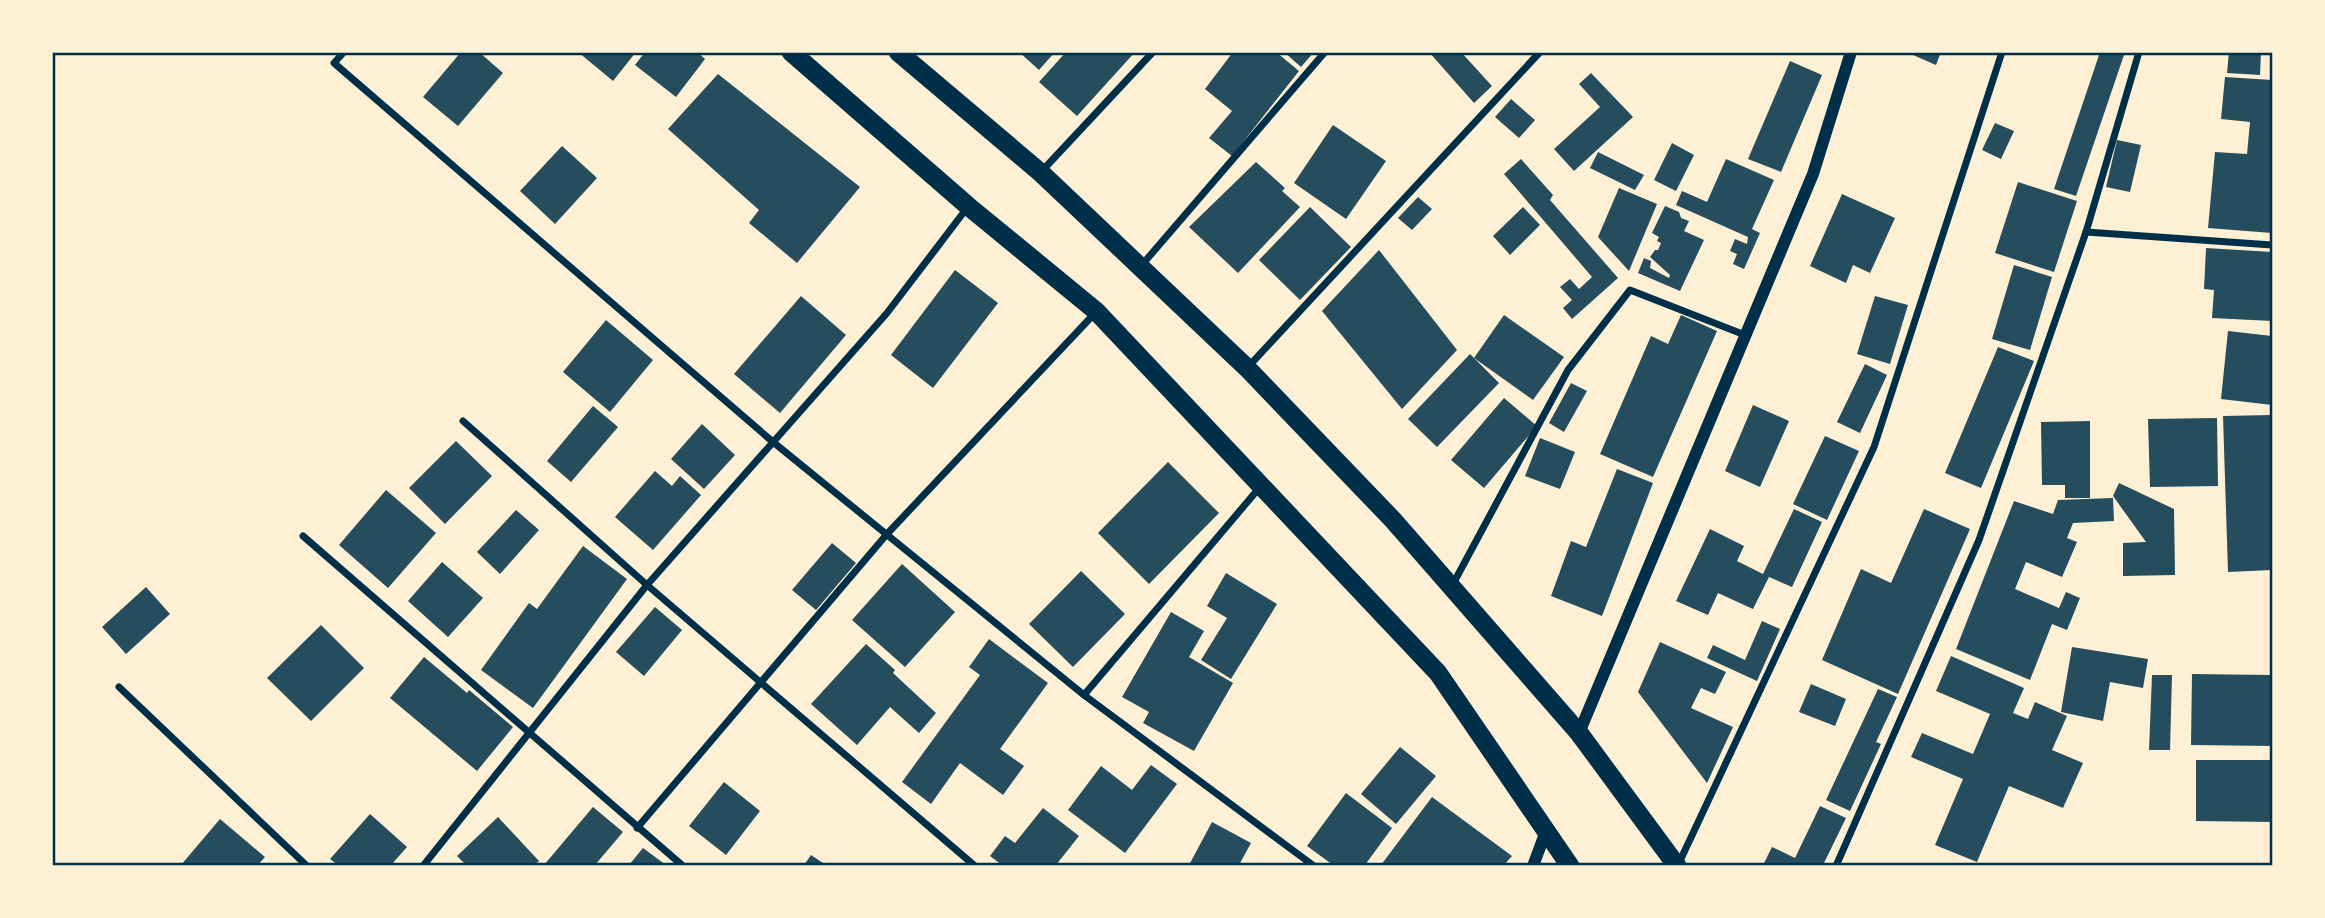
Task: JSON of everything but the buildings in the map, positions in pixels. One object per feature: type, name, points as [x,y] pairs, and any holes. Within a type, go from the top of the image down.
[{"type":"highway","points":[[791,52],[968,206],[1096,311],[1262,484],[1438,673],[1570,866]]},
{"type":"highway","points":[[898,52],[1041,173],[1141,266],[1247,368],[1393,520],[1579,733],[1677,866]]},
{"type":"street","points":[[344,52],[334,63],[773,442],[1084,695],[1314,866]]},
{"type":"street","points":[[1041,173],[1153,52]]},
{"type":"street","points":[[1141,266],[1325,52]]},
{"type":"street","points":[[1247,368],[1540,52]]},
{"type":"street","points":[[1579,733],[1813,174],[1851,52]]},
{"type":"street","points":[[1677,866],[1874,447],[2002,52]]},
{"type":"street","points":[[1836,866],[1979,540],[2086,232],[2139,52]]},
{"type":"street","points":[[423,866],[647,585],[887,313],[968,206]]},
{"type":"street","points":[[2086,232],[2273,244]]},
{"type":"street","points":[[1452,587],[1568,370],[1630,290],[1745,335]]},
{"type":"street","points":[[637,828],[887,534],[1096,311]]},
{"type":"street","points":[[463,421],[647,585],[975,866]]},
{"type":"street","points":[[1084,695],[1262,484]]},
{"type":"street","points":[[303,536],[683,866]]},
{"type":"street","points":[[119,687],[307,866]]},
{"type":"street","points":[[1533,866],[1546,831]]}]
